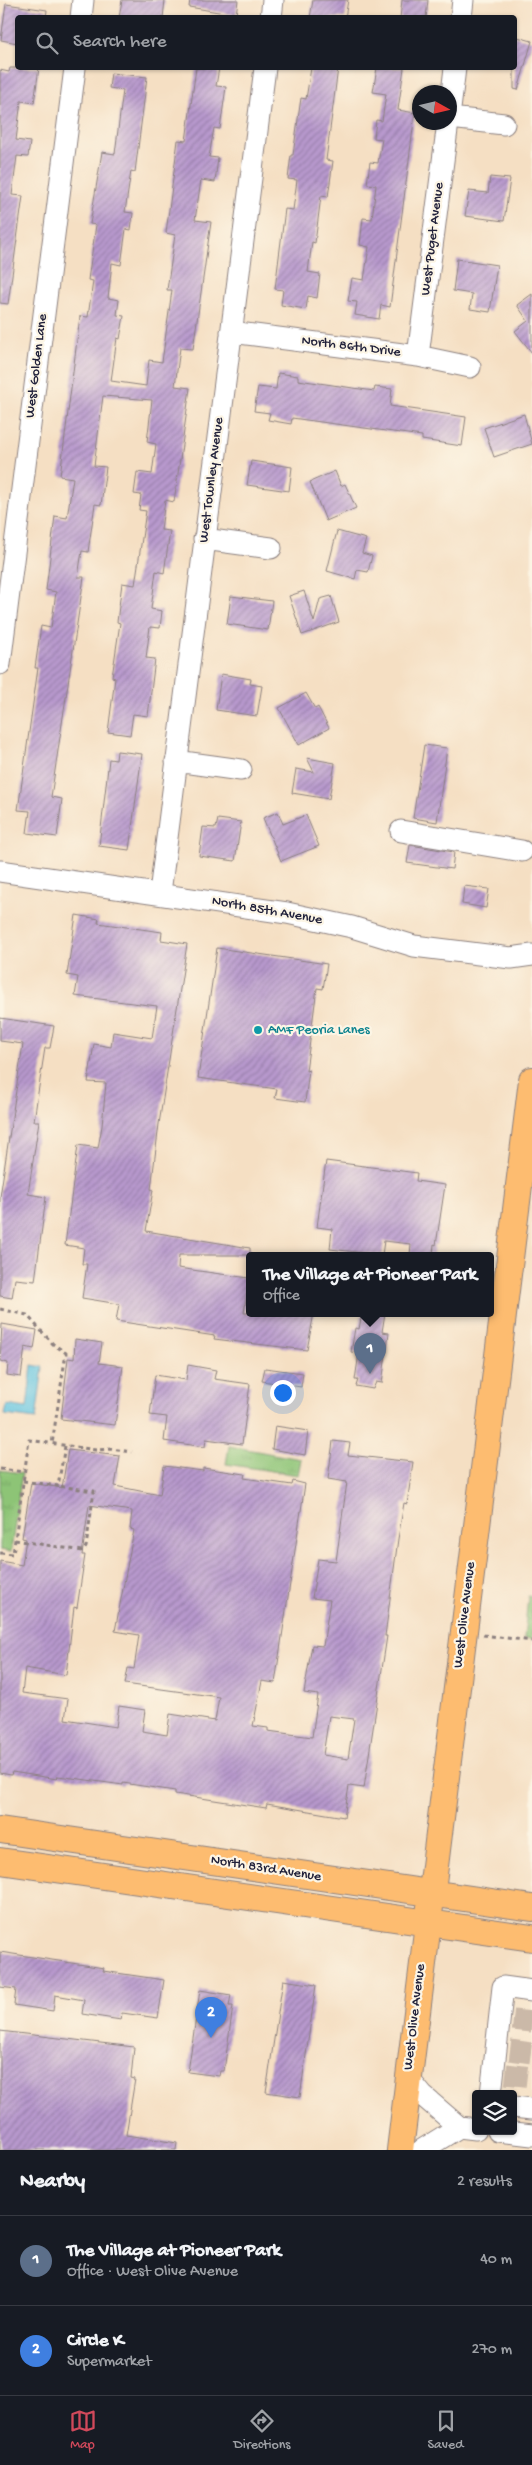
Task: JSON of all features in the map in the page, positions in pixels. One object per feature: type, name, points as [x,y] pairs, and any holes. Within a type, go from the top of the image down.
[{"type":"main road","name":"West Olive Avenue","points":[[400,2150],[426,1924],[532,1080]]},
{"type":"main road","name":"North 83rd Avenue","points":[[0,1830],[532,1908]]},
{"type":"main road","points":[[0,1861],[532,1938]]},
{"type":"street","points":[[81,15],[83,0]]},
{"type":"street","points":[[271,15],[273,0]]},
{"type":"street","points":[[461,15],[463,0]]},
{"type":"street","name":"West Golden Lane","points":[[0,664],[75,70]]},
{"type":"street","name":"West Townley Avenue","points":[[160,893],[265,70]]},
{"type":"street","points":[[453,85],[455,70]]},
{"type":"street","points":[[457,119],[504,124]]},
{"type":"street","name":"West Puget Avenue","points":[[418,356],[447,130]]},
{"type":"street","name":"North 86th Drive","points":[[230,332],[418,356],[470,367]]},
{"type":"street","points":[[204,539],[271,548]]},
{"type":"street","points":[[176,761],[241,770]]},
{"type":"street","points":[[401,831],[522,851]]},
{"type":"street","name":"North 85th Avenue","points":[[0,871],[288,913],[352,927],[414,946],[511,958],[532,955]]},
{"type":"street","points":[[493,2090],[500,2073],[506,2019],[503,1987],[532,1991]]},
{"type":"street","points":[[408,2078],[423,2096],[468,2128],[422,2150]]},
{"type":"street","points":[[517,2107],[532,2109]]},
{"type":"street","points":[[517,2133],[532,2135]]},
{"type":"path","points":[[0,1309],[27,1315],[53,1344],[66,1353],[52,1444]]},
{"type":"path","points":[[0,1553],[13,1554],[30,1440],[96,1450],[111,1449],[132,1452]]},
{"type":"path","points":[[58,1486],[64,1446]]},
{"type":"path","points":[[0,1469],[24,1472]]},
{"type":"path","points":[[15,1540],[84,1552],[94,1491],[23,1481]]},
{"type":"path","points":[[463,1632],[532,1641]]},
{"type":"green space","points":[[229,1446],[301,1459],[298,1475],[226,1464]]},
{"type":"green space","points":[[0,1470],[22,1473],[11,1552],[0,1550]]},
{"type":"green space","points":[[528,1596],[532,1597],[532,1639],[524,1638]]},
{"type":"water","points":[[32,1365],[43,1367],[36,1419],[5,1415],[7,1405],[27,1408]]},
{"type":"building","points":[[122,0],[165,0],[163,15],[120,15]]},
{"type":"building","points":[[190,0],[238,0],[236,15],[189,7]]},
{"type":"building","points":[[313,0],[348,0],[346,15],[310,15]]},
{"type":"building","points":[[402,0],[428,0],[426,15],[400,15]]},
{"type":"building","points":[[6,4],[47,10],[46,15],[15,15],[15,42],[1,40]]},
{"type":"building","points":[[517,37],[532,41],[518,90],[514,89],[514,70],[517,70]]},
{"type":"building","points":[[10,68],[15,68],[15,70],[39,70],[34,103],[21,101],[16,140],[30,142],[28,157],[17,156],[12,195],[23,196],[8,304],[0,303],[0,70],[9,72]]},
{"type":"building","points":[[196,70],[219,70],[216,86],[226,87],[220,129],[214,128],[209,157],[218,158],[215,182],[201,180],[195,220],[211,222],[193,349],[180,348],[175,386],[190,388],[174,502],[165,500],[161,530],[170,531],[164,573],[156,571],[151,609],[162,611],[160,628],[150,627],[146,658],[155,659],[148,716],[133,714],[130,735],[108,732],[115,678],[112,677],[120,623],[117,622],[122,583],[135,585],[146,511],[139,510],[141,495],[134,494],[137,472],[152,474],[156,444],[147,442],[152,400],[103,396],[94,466],[106,467],[101,505],[95,504],[88,552],[82,551],[78,577],[84,577],[51,797],[62,799],[57,837],[27,833],[30,811],[18,810],[38,668],[35,668],[41,626],[51,628],[56,592],[46,590],[55,516],[67,518],[73,478],[60,476],[80,316],[88,317],[93,281],[88,280],[96,225],[90,224],[102,152],[115,154],[123,90],[109,88],[111,73],[147,77],[135,172],[131,171],[125,212],[133,213],[131,230],[126,229],[121,265],[112,263],[108,298],[119,300],[117,315],[124,316],[120,339],[117,338],[111,381],[146,386],[149,360],[162,362],[172,290],[167,290],[175,235],[166,233],[178,140],[186,141]]},
{"type":"building","points":[[311,70],[338,70],[326,160],[333,161],[328,197],[321,196],[315,243],[312,242],[308,272],[320,274],[317,298],[308,296],[306,309],[281,305],[283,290],[275,289],[285,209],[293,210],[297,180],[288,179],[291,155],[293,155],[301,98],[306,99]]},
{"type":"building","points":[[377,70],[404,70],[398,110],[412,112],[413,130],[390,307],[381,305],[379,319],[355,315],[357,302],[348,301],[352,278],[364,280],[369,247],[360,245],[363,218],[372,219],[376,185],[367,184],[370,162],[378,163],[382,139],[374,138],[376,120],[382,121],[386,94],[373,92]]},
{"type":"building","points":[[490,177],[510,179],[504,221],[465,216],[469,191],[488,193]]},
{"type":"building","points":[[457,259],[497,265],[490,312],[470,309],[472,294],[453,291]]},
{"type":"building","points":[[532,294],[532,353],[515,331],[528,321],[517,305]]},
{"type":"building","points":[[278,373],[298,376],[298,380],[374,391],[375,387],[392,389],[390,406],[466,417],[462,446],[422,440],[422,436],[292,418],[291,424],[268,420],[270,413],[254,411],[258,387],[276,389]]},
{"type":"building","points":[[524,414],[532,444],[494,457],[484,428]]},
{"type":"building","points":[[251,461],[292,467],[289,491],[247,485]]},
{"type":"building","points":[[335,471],[341,486],[345,484],[356,508],[326,521],[310,482]]},
{"type":"building","points":[[337,531],[366,539],[362,553],[372,556],[368,572],[357,570],[355,579],[327,571]]},
{"type":"building","points":[[304,591],[314,622],[320,599],[331,596],[339,622],[302,635],[289,596]]},
{"type":"building","points":[[231,596],[272,601],[268,630],[227,624]]},
{"type":"building","points":[[221,674],[251,679],[250,684],[262,686],[257,716],[216,710]]},
{"type":"building","points":[[306,693],[315,709],[318,707],[329,728],[299,745],[279,708]]},
{"type":"building","points":[[424,745],[447,748],[437,822],[413,818]]},
{"type":"building","points":[[117,751],[142,754],[129,850],[99,846],[109,759],[116,760]]},
{"type":"building","points":[[307,758],[335,763],[329,799],[292,793],[296,769],[314,772]]},
{"type":"building","points":[[278,812],[283,824],[306,815],[319,846],[281,861],[263,818]]},
{"type":"building","points":[[218,819],[241,822],[235,861],[199,856],[203,827],[216,828]]},
{"type":"building","points":[[410,845],[454,852],[452,869],[407,863]]},
{"type":"building","points":[[464,886],[489,889],[486,908],[462,904]]},
{"type":"building","points":[[76,915],[99,919],[98,923],[162,932],[161,940],[187,944],[159,1124],[151,1189],[153,1190],[146,1231],[250,1248],[250,1252],[246,1252],[246,1255],[179,1255],[178,1268],[246,1278],[244,1313],[246,1313],[246,1317],[313,1317],[307,1350],[214,1339],[215,1336],[116,1321],[119,1304],[82,1298],[87,1264],[82,1264],[84,1248],[65,1245],[78,1145],[98,1148],[102,1126],[106,1083],[88,1082],[94,1044],[111,1047],[113,1032],[152,1038],[157,1006],[75,996],[78,977],[67,975]]},
{"type":"building","name":"AMF Peoria Lanes","points":[[217,948],[327,964],[323,989],[317,988],[306,1071],[309,1070],[305,1102],[275,1098],[277,1089],[198,1078]]},
{"type":"building","points":[[0,1018],[54,1026],[50,1048],[45,1048],[38,1093],[34,1121],[39,1121],[28,1194],[46,1197],[35,1281],[15,1279],[12,1298],[0,1296],[0,1197],[23,1044],[0,1041]]},
{"type":"building","points":[[326,1161],[417,1173],[416,1181],[445,1185],[433,1252],[410,1252],[411,1244],[384,1241],[382,1252],[356,1252],[330,1249],[332,1229],[317,1227]]},
{"type":"building","points":[[361,1317],[384,1317],[382,1332],[389,1333],[382,1383],[376,1382],[373,1389],[356,1386],[358,1380],[355,1380],[359,1353],[351,1352],[355,1328],[359,1329]]},
{"type":"building","points":[[2,1324],[37,1330],[34,1349],[25,1347],[21,1377],[7,1375],[8,1363],[0,1361]]},
{"type":"building","points":[[75,1339],[102,1343],[99,1363],[123,1366],[115,1425],[61,1419],[68,1358],[74,1359]]},
{"type":"building","points":[[188,1365],[216,1370],[214,1379],[250,1384],[242,1444],[206,1439],[205,1447],[164,1441],[167,1417],[150,1415],[155,1375],[186,1380]]},
{"type":"building","points":[[265,1368],[303,1373],[301,1387],[262,1381]]},
{"type":"building","points":[[275,1426],[308,1431],[305,1455],[272,1449]]},
{"type":"building","points":[[333,1441],[350,1443],[348,1455],[413,1462],[407,1504],[404,1503],[398,1539],[385,1636],[387,1636],[364,1788],[349,1786],[344,1817],[267,1804],[266,1808],[175,1794],[175,1791],[123,1783],[123,1785],[58,1776],[57,1779],[12,1772],[11,1775],[0,1773],[0,1561],[22,1565],[26,1539],[22,1538],[31,1483],[62,1488],[68,1450],[120,1456],[115,1486],[160,1495],[164,1466],[203,1471],[203,1468],[245,1474],[244,1478],[292,1485],[293,1481],[305,1484],[275,1683],[262,1681],[253,1726],[268,1728],[268,1731],[312,1737],[318,1695],[304,1693],[312,1645],[323,1646],[330,1600],[312,1598],[318,1559],[336,1561],[347,1482],[328,1479]],"holes":[[[89,1505],[132,1511],[130,1529],[134,1530],[115,1631],[139,1635],[134,1669],[128,1668],[125,1684],[219,1697],[215,1721],[170,1714],[167,1735],[142,1731],[145,1710],[119,1706],[116,1727],[65,1719],[68,1699],[22,1693],[25,1668],[66,1675],[74,1607],[77,1608],[85,1555],[82,1555]],[[329,1716],[354,1719],[348,1759],[323,1755]]]},
{"type":"building","points":[[0,1952],[104,1968],[103,1971],[164,1980],[158,2018],[122,2013],[121,2020],[82,2014],[84,2000],[55,1995],[53,2011],[14,2005],[16,1989],[0,1987]]},
{"type":"building","points":[[283,1980],[316,1985],[300,2097],[266,2092]]},
{"type":"building","points":[[200,1990],[231,1995],[229,2006],[233,2006],[224,2071],[220,2071],[219,2076],[188,2072]]},
{"type":"building","points":[[0,2031],[134,2047],[131,2078],[135,2079],[126,2135],[177,2143],[176,2150],[0,2150]]},
{"type":"tunnel","points":[[513,2020],[532,2022]]},
{"type":"tunnel","points":[[510,2050],[532,2053]]},
{"type":"tunnel","points":[[506,2074],[532,2077]]},
{"type":"place","name":"AMF Peoria Lanes","points":[[258,1030]]},
{"type":"place","name":"The Village at Pioneer Park","points":[[370,1374]]},
{"type":"place","name":"Circle K","points":[[211,2038]]}]
